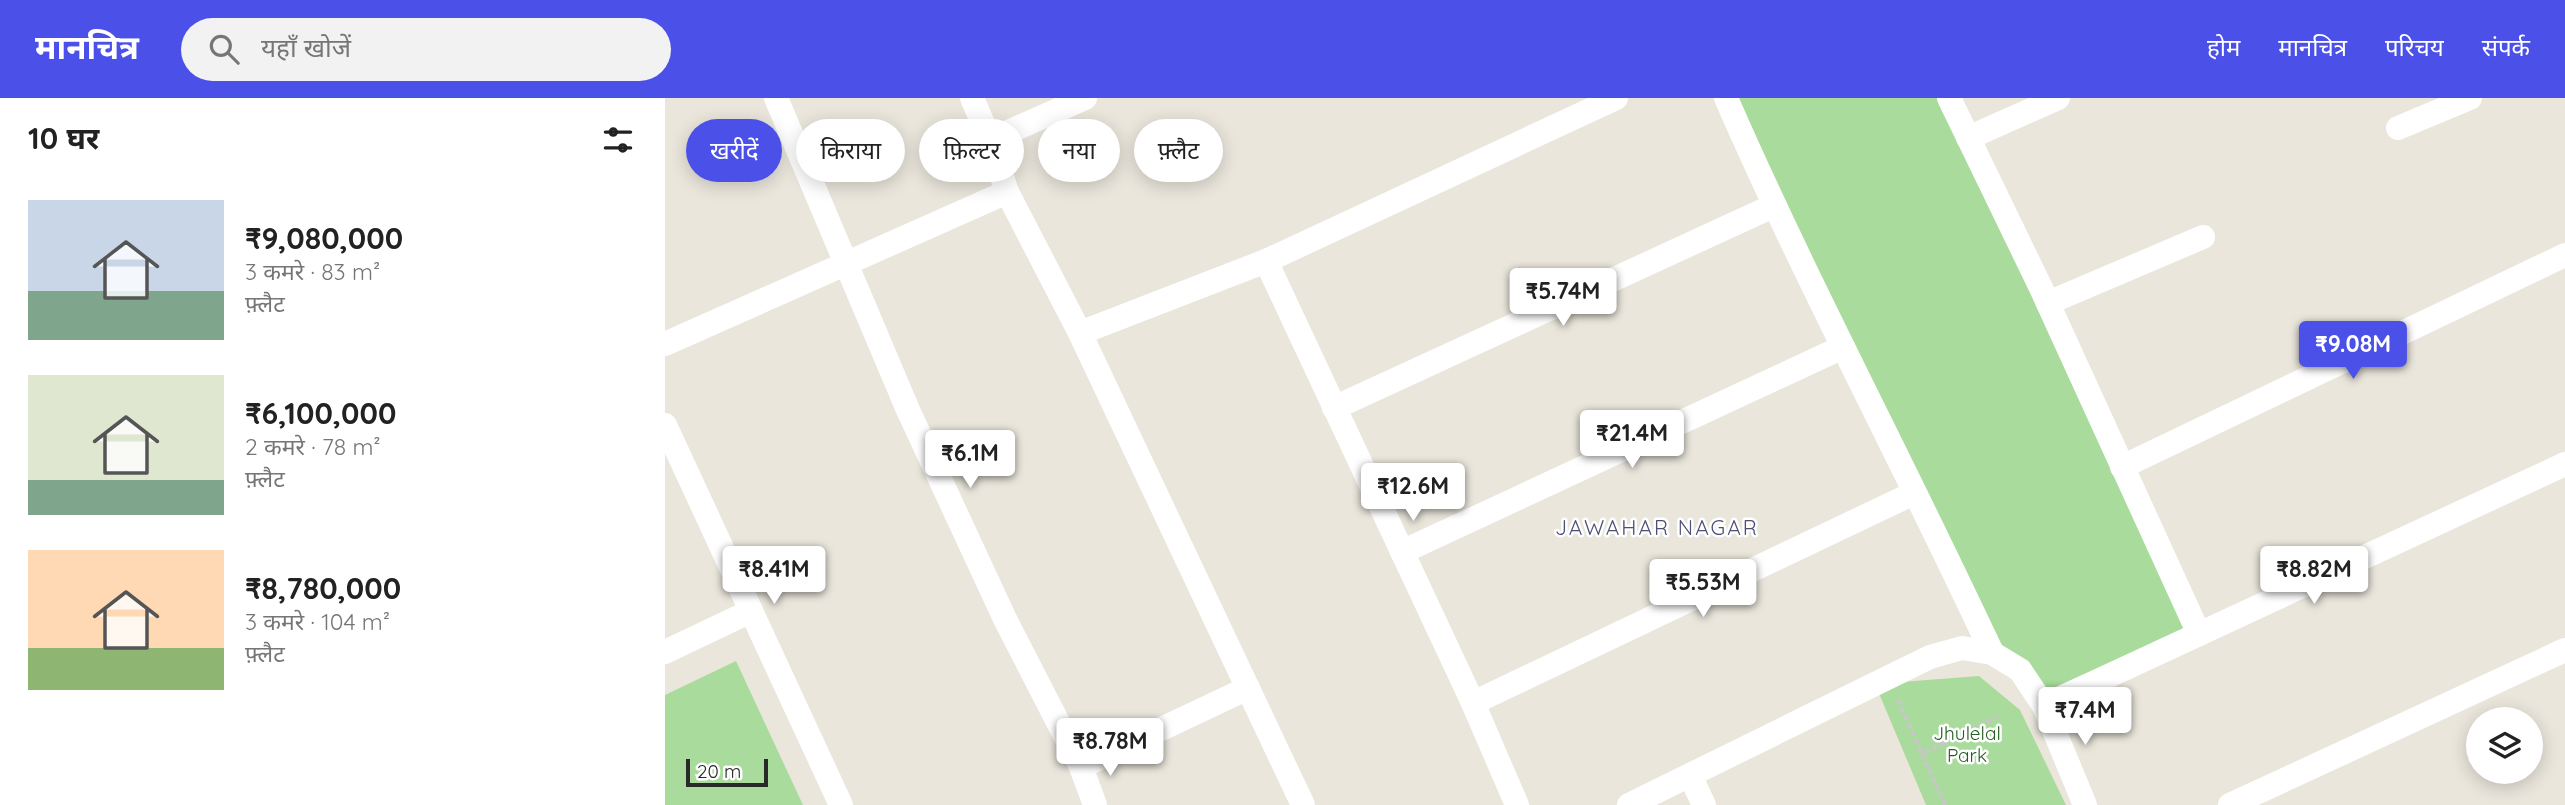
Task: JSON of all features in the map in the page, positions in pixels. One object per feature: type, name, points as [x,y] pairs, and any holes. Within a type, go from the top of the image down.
[{"type":"street","points":[[776,98],[908,410],[1005,619],[1081,767],[1095,805]]},
{"type":"street","points":[[972,98],[981,119]]},
{"type":"street","points":[[1024,125],[1086,98]]},
{"type":"street","points":[[1726,98],[1773,206],[1992,653]]},
{"type":"street","points":[[1949,98],[2048,303],[2199,634]]},
{"type":"street","points":[[1968,138],[2059,98]]},
{"type":"street","points":[[2398,128],[2470,98]]},
{"type":"street","points":[[1080,333],[1266,261],[1605,101]]},
{"type":"street","points":[[1004,182],[1080,333],[1303,805]]},
{"type":"street","points":[[665,344],[1007,192]]},
{"type":"street","points":[[1334,408],[1773,206]]},
{"type":"street","points":[[2048,303],[2203,237]]},
{"type":"street","points":[[2122,467],[2565,255]]},
{"type":"street","points":[[1266,261],[1473,704],[1517,805]]},
{"type":"street","points":[[1402,552],[1843,347]]},
{"type":"street","points":[[665,425],[841,805]]},
{"type":"street","points":[[2044,706],[2565,464]]},
{"type":"street","points":[[1473,704],[1914,493]]},
{"type":"street","points":[[665,652],[751,611]]},
{"type":"street","points":[[1629,805],[1930,657],[1962,648],[1992,653],[2020,670],[2044,706],[2085,805]]},
{"type":"street","points":[[2230,805],[2565,650]]},
{"type":"street","points":[[1081,767],[1248,688]]},
{"type":"street","points":[[1690,775],[1704,805]]},
{"type":"path","points":[[1888,678],[1945,805]]},
{"type":"path","points":[[1922,754],[1996,717]]},
{"type":"green space","points":[[1733,98],[1939,98],[2188,629],[2048,690],[2029,667],[2002,645]]},
{"type":"green space","points":[[736,661],[803,805],[665,805],[665,695]]},
{"type":"green space","name":"Jhulelal Park","points":[[1979,676],[2020,710],[2066,805],[1926,805],[1875,684]]},
{"type":"district","name":"JAWAHAR NAGAR","points":[[1657,527]]}]
